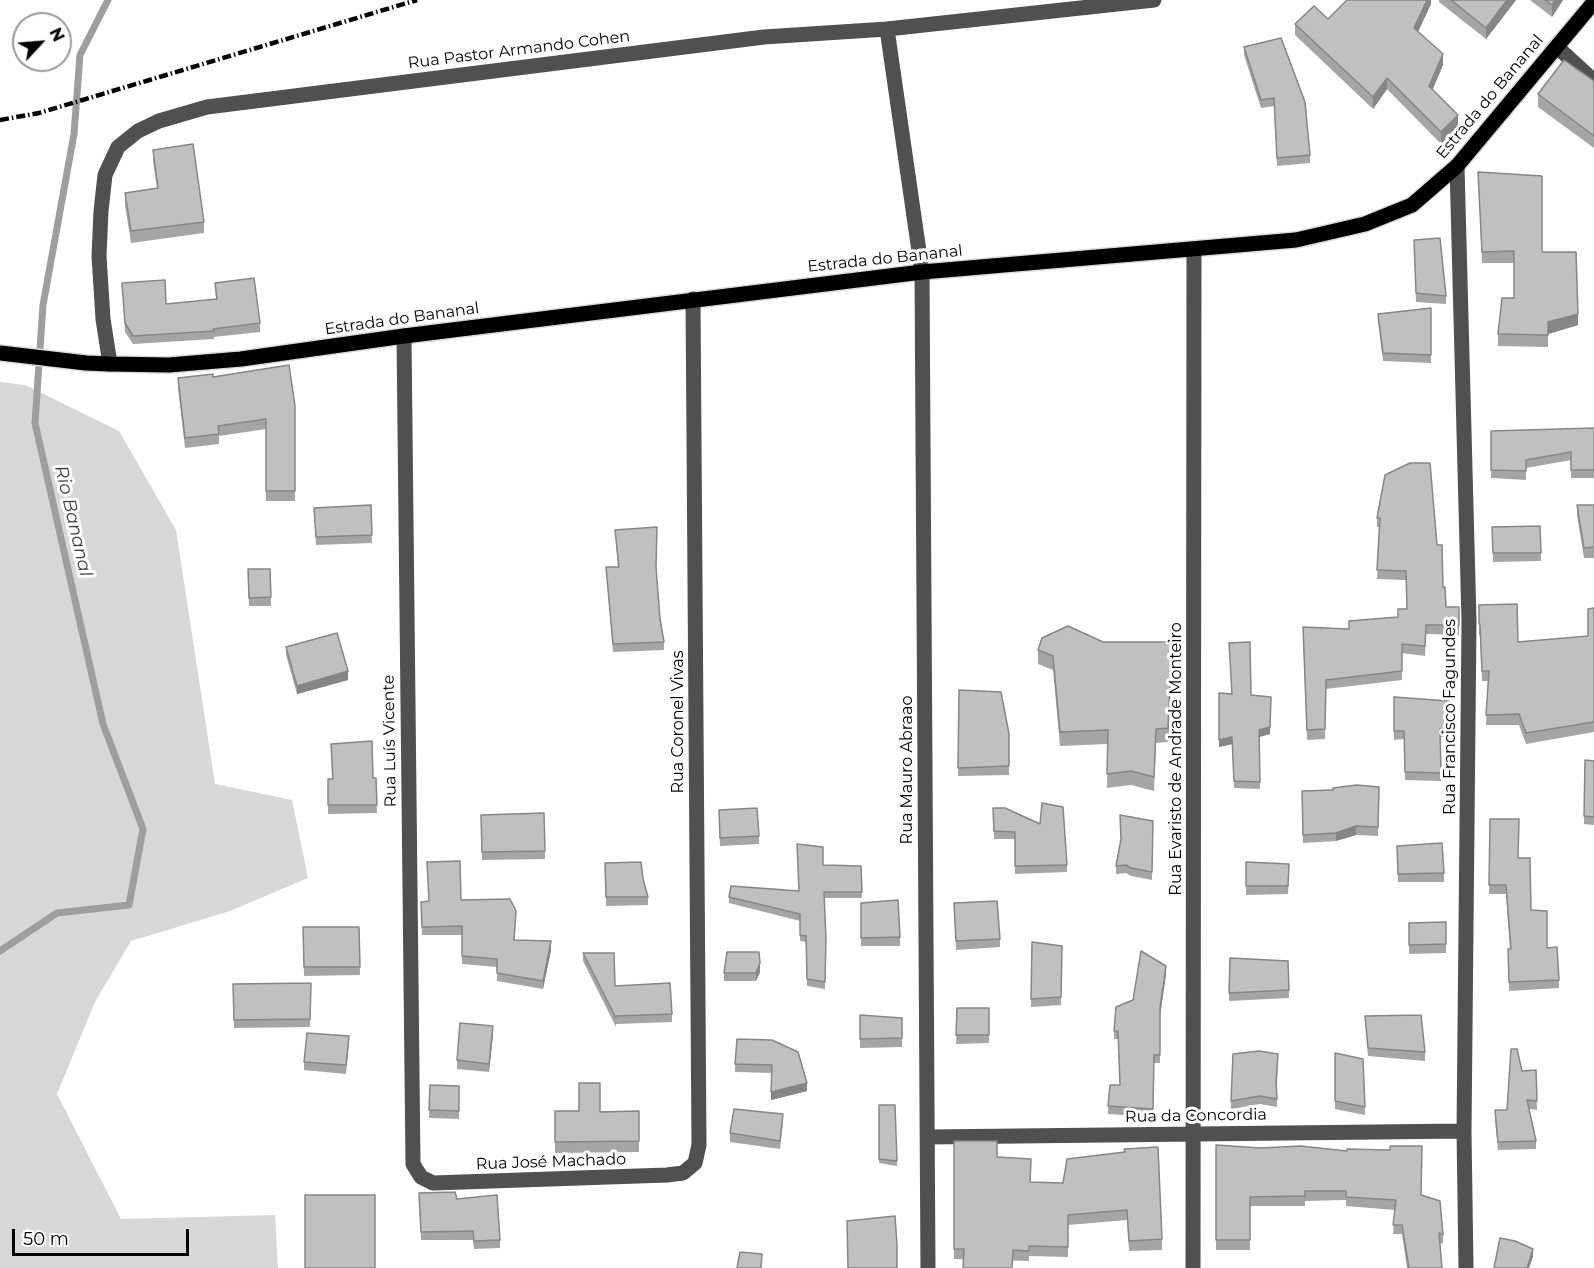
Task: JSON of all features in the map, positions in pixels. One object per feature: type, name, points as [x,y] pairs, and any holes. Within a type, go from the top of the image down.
[{"type":"main road","name":"Estrada do Bananal","points":[[0,353],[110,364],[169,365],[241,359],[693,299],[922,272],[1296,240],[1365,224],[1412,205],[1457,166],[1594,2]]},
{"type":"street","name":"Rua Pastor Armando Cohen","points":[[110,364],[102,319],[99,256],[105,175],[118,147],[138,131],[159,121],[207,107],[764,37],[887,28],[1154,0]]},
{"type":"street","name":"Rua Mauro Abraao","points":[[887,28],[922,272],[928,1268]]},
{"type":"street","points":[[1557,47],[1594,81]]},
{"type":"street","name":"Rua Francisco Fagundes","points":[[1457,166],[1470,621],[1464,1131],[1466,1268]]},
{"type":"street","name":"Rua Evaristo de Andrade Monteiro","points":[[1193,1268],[1194,250]]},
{"type":"street","name":"Rua Coronel Vivas","points":[[693,299],[699,1145]]},
{"type":"street","name":"Rua Luís Vicente","points":[[404,336],[411,1146]]},
{"type":"street","name":"Rua da Concordia","points":[[928,1137],[1464,1131]]},
{"type":"street","name":"Rua José Machado","points":[[411,1146],[413,1164],[422,1177],[434,1183],[587,1180],[683,1173],[695,1163],[699,1145]]},
{"type":"shaded area","points":[[0,382],[25,385],[119,431],[176,530],[215,784],[292,800],[308,878],[230,911],[131,941],[95,1002],[57,1094],[121,1219],[275,1215],[278,1268],[0,1268]]},
{"type":"building","points":[[1347,0],[1427,0],[1414,28],[1443,54],[1429,86],[1458,115],[1441,132],[1387,78],[1373,97],[1295,24],[1314,6],[1328,19]]},
{"type":"building","points":[[1451,0],[1507,0],[1486,28]]},
{"type":"building","points":[[1545,0],[1555,0],[1552,5]]},
{"type":"building","points":[[1281,38],[1305,102],[1310,155],[1277,158],[1274,98],[1261,100],[1244,47]]},
{"type":"building","points":[[1564,60],[1594,81],[1594,136],[1538,94]]},
{"type":"building","points":[[193,144],[204,222],[131,231],[125,193],[158,188],[153,150]]},
{"type":"building","points":[[1478,172],[1542,176],[1542,252],[1576,252],[1578,314],[1548,322],[1548,335],[1498,334],[1502,298],[1514,298],[1514,251],[1482,252]]},
{"type":"building","points":[[1440,238],[1446,296],[1416,293],[1414,240]]},
{"type":"building","points":[[254,278],[260,323],[213,329],[214,331],[133,336],[125,323],[122,283],[165,280],[166,304],[217,299],[215,283]]},
{"type":"building","points":[[1431,308],[1431,355],[1383,353],[1378,314]]},
{"type":"building","points":[[289,365],[295,406],[295,491],[266,491],[266,419],[218,426],[219,434],[185,438],[178,378],[213,374],[213,377]]},
{"type":"building","points":[[1594,428],[1594,470],[1571,470],[1571,452],[1526,460],[1526,471],[1491,470],[1491,431]]},
{"type":"building","points":[[1410,463],[1430,463],[1437,545],[1442,545],[1446,607],[1459,607],[1459,625],[1426,625],[1425,646],[1402,644],[1402,671],[1326,680],[1325,729],[1307,730],[1303,627],[1349,629],[1349,621],[1398,617],[1398,609],[1407,609],[1406,571],[1377,570],[1380,518],[1377,518],[1385,475]]},
{"type":"building","points":[[371,505],[372,535],[316,537],[314,508]]},
{"type":"building","points":[[1577,505],[1594,505],[1594,547],[1584,548]]},
{"type":"building","points":[[1540,526],[1541,553],[1493,553],[1492,527]]},
{"type":"building","points":[[657,527],[656,567],[664,642],[613,644],[606,567],[619,567],[615,530]]},
{"type":"building","points":[[248,569],[270,569],[271,597],[249,598]]},
{"type":"building","points":[[1517,604],[1518,642],[1588,636],[1588,609],[1594,608],[1594,722],[1526,733],[1519,714],[1486,715],[1489,671],[1482,671],[1479,605]]},
{"type":"building","points":[[1068,626],[1103,642],[1172,642],[1168,728],[1156,729],[1154,777],[1131,771],[1107,774],[1108,730],[1060,732],[1053,656],[1038,650],[1042,638]]},
{"type":"building","points":[[337,633],[348,671],[297,686],[286,647]]},
{"type":"building","points":[[1250,642],[1251,695],[1271,697],[1270,727],[1259,730],[1260,782],[1234,781],[1232,737],[1219,740],[1219,693],[1232,694],[1229,643]]},
{"type":"building","points":[[959,690],[1001,692],[1009,734],[1009,766],[958,768]]},
{"type":"building","points":[[1394,697],[1449,701],[1450,728],[1440,729],[1441,773],[1405,772],[1404,731],[1394,731]]},
{"type":"building","points":[[372,741],[373,778],[376,778],[377,805],[328,805],[328,779],[333,779],[331,744]]},
{"type":"building","points":[[1585,760],[1594,761],[1594,817],[1584,816]]},
{"type":"building","points":[[1357,785],[1379,787],[1378,827],[1356,826],[1336,833],[1303,835],[1302,791],[1333,790],[1333,788]]},
{"type":"building","points":[[1042,803],[1063,807],[1067,865],[1015,866],[1015,832],[994,831],[993,808],[1005,808],[1040,824]]},
{"type":"building","points":[[757,808],[759,836],[720,838],[719,810]]},
{"type":"building","points":[[544,813],[545,851],[482,852],[481,815]]},
{"type":"building","points":[[1120,815],[1153,821],[1152,872],[1126,865],[1116,866],[1121,839]]},
{"type":"building","points":[[1490,819],[1519,819],[1518,858],[1530,858],[1531,910],[1547,911],[1547,948],[1557,947],[1559,980],[1509,982],[1508,949],[1511,949],[1506,885],[1489,885]]},
{"type":"building","points":[[1442,843],[1444,873],[1398,874],[1397,846]]},
{"type":"building","points":[[797,844],[823,847],[823,865],[861,866],[862,892],[824,892],[825,982],[807,979],[806,936],[800,935],[800,914],[729,897],[731,886],[799,891]]},
{"type":"building","points":[[460,861],[461,900],[510,899],[516,911],[514,940],[551,941],[543,981],[497,973],[497,959],[462,956],[462,926],[422,927],[421,902],[429,901],[427,862]]},
{"type":"building","points":[[641,862],[648,897],[606,897],[605,863]]},
{"type":"building","points":[[1246,862],[1289,864],[1288,886],[1246,886]]},
{"type":"building","points":[[898,900],[900,937],[861,938],[861,903]]},
{"type":"building","points":[[997,901],[1000,939],[956,941],[954,903]]},
{"type":"building","points":[[1446,922],[1446,944],[1409,945],[1409,923]]},
{"type":"building","points":[[303,927],[359,927],[360,967],[304,967]]},
{"type":"building","points":[[1032,942],[1062,946],[1061,997],[1031,999]]},
{"type":"building","points":[[1141,951],[1166,966],[1160,1008],[1160,1055],[1154,1055],[1153,1109],[1108,1106],[1110,1085],[1120,1085],[1118,1031],[1114,1031],[1116,1007],[1133,1000]]},
{"type":"building","points":[[727,952],[759,952],[760,963],[756,973],[724,973]]},
{"type":"building","points":[[583,953],[614,953],[615,986],[670,983],[672,1014],[616,1016],[616,1018]]},
{"type":"building","points":[[1230,958],[1288,961],[1289,990],[1229,993]]},
{"type":"building","points":[[311,983],[310,1019],[234,1020],[233,984]]},
{"type":"building","points":[[957,1008],[989,1008],[989,1035],[956,1035]]},
{"type":"building","points":[[860,1015],[902,1018],[902,1038],[860,1039]]},
{"type":"building","points":[[1421,1015],[1425,1052],[1368,1048],[1365,1016]]},
{"type":"building","points":[[460,1023],[493,1026],[489,1064],[457,1060]]},
{"type":"building","points":[[307,1033],[349,1036],[346,1065],[304,1062]]},
{"type":"building","points":[[737,1039],[772,1040],[798,1052],[807,1083],[771,1092],[772,1065],[735,1064]]},
{"type":"building","points":[[1511,1049],[1517,1049],[1522,1071],[1536,1070],[1537,1101],[1527,1100],[1536,1141],[1498,1142],[1495,1110],[1507,1110]]},
{"type":"building","points":[[1259,1051],[1278,1054],[1277,1099],[1260,1096],[1231,1101],[1233,1054]]},
{"type":"building","points":[[1335,1053],[1363,1059],[1365,1107],[1335,1101]]},
{"type":"building","points":[[579,1083],[600,1083],[600,1112],[639,1111],[639,1141],[555,1142],[555,1111],[579,1111]]},
{"type":"building","points":[[430,1085],[459,1086],[459,1111],[429,1110]]},
{"type":"building","points":[[879,1105],[895,1105],[897,1161],[879,1159]]},
{"type":"building","points":[[734,1109],[783,1114],[780,1141],[730,1133]]},
{"type":"building","points":[[954,1141],[997,1141],[997,1157],[1031,1159],[1030,1182],[1063,1183],[1067,1159],[1125,1152],[1124,1149],[1158,1147],[1162,1239],[1129,1241],[1127,1210],[1068,1215],[1068,1247],[1029,1246],[1029,1251],[1013,1250],[1012,1268],[963,1268],[964,1249],[954,1249]]},
{"type":"building","points":[[1216,1145],[1261,1148],[1300,1146],[1347,1151],[1347,1149],[1390,1150],[1390,1146],[1422,1146],[1421,1195],[1440,1201],[1443,1235],[1439,1233],[1442,1268],[1409,1268],[1402,1225],[1393,1225],[1396,1200],[1346,1197],[1346,1191],[1305,1191],[1305,1196],[1250,1197],[1250,1240],[1216,1240]]},
{"type":"building","points":[[455,1192],[457,1199],[497,1195],[500,1240],[474,1241],[473,1231],[421,1232],[419,1193]]},
{"type":"building","points":[[305,1195],[375,1195],[375,1268],[305,1268]]},
{"type":"building","points":[[895,1216],[897,1268],[848,1268],[847,1221]]},
{"type":"building","points":[[1500,1238],[1515,1241],[1533,1249],[1527,1268],[1494,1268]]},
{"type":"building","points":[[740,1252],[762,1254],[761,1268],[737,1268]]},
{"type":"waterway","name":"Rio Bananal","points":[[0,951],[57,913],[129,905],[143,829],[103,724],[35,423],[43,305],[74,134],[80,55],[108,0]]},
{"type":"railway","points":[[0,120],[39,113],[417,0]]}]
